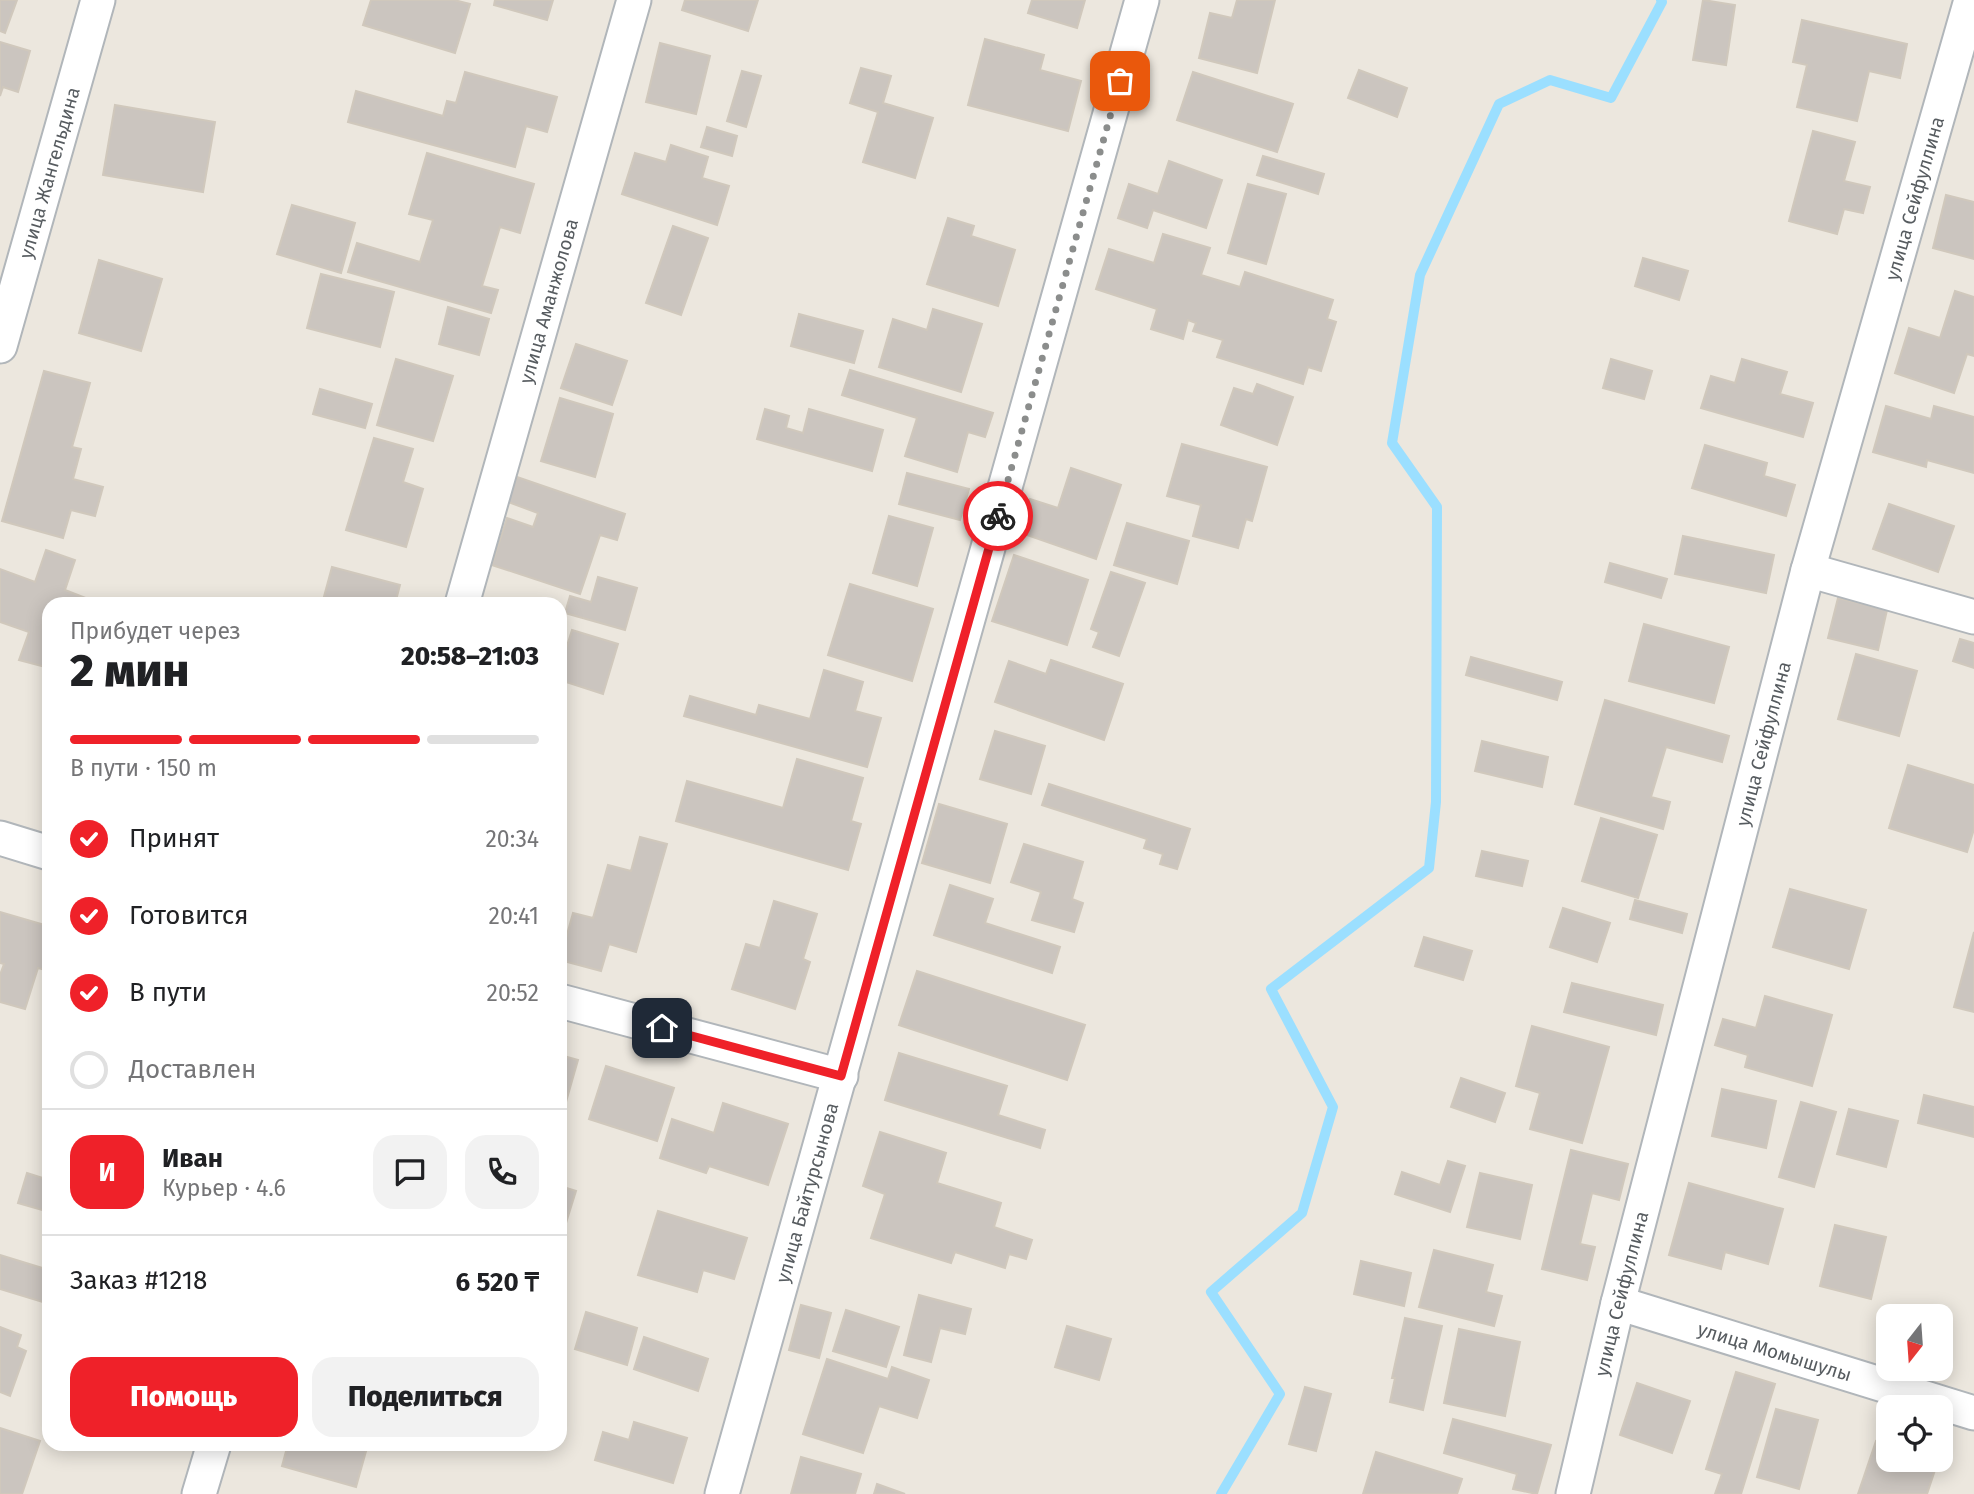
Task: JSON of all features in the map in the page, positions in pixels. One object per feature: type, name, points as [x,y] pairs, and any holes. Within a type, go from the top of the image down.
[{"type":"street","name":"улица Жангельдина","points":[[0,346],[98,0]]},
{"type":"street","name":"улица Аманжолова","points":[[464,597],[634,0]]},
{"type":"street","name":"улица Байтурсынова","points":[[722,1494],[1142,0]]},
{"type":"street","name":"улица Сейфуллина","points":[[1573,1494],[1618,1303],[1808,570],[1971,0]]},
{"type":"street","points":[[1808,570],[1974,617]]},
{"type":"street","points":[[0,838],[42,851]]},
{"type":"street","points":[[567,1003],[841,1076]]},
{"type":"street","name":"улица Момышулы","points":[[1618,1303],[1974,1413]]},
{"type":"street","points":[[199,1494],[212,1451]]},
{"type":"building","points":[[0,0],[17,0],[5,33],[0,31]]},
{"type":"building","points":[[371,0],[454,0],[470,4],[455,53],[363,25]]},
{"type":"building","points":[[495,0],[553,0],[547,20],[494,5]]},
{"type":"building","points":[[685,0],[758,0],[748,31],[682,10]]},
{"type":"building","points":[[1032,0],[1085,0],[1077,28],[1028,13]]},
{"type":"building","points":[[1237,0],[1275,0],[1257,73],[1199,58],[1210,13],[1232,18]]},
{"type":"building","points":[[1703,0],[1735,5],[1726,65],[1693,60]]},
{"type":"building","points":[[1802,20],[1907,44],[1900,78],[1869,71],[1857,121],[1797,107],[1807,65],[1793,62]]},
{"type":"building","points":[[985,39],[1044,55],[1040,70],[1081,81],[1068,131],[968,105]]},
{"type":"building","points":[[0,42],[30,51],[18,92],[3,87],[0,96]]},
{"type":"building","points":[[660,43],[710,56],[696,114],[646,102]]},
{"type":"building","points":[[861,68],[891,76],[883,103],[933,118],[915,178],[863,162],[878,112],[850,103]]},
{"type":"building","points":[[1359,70],[1407,88],[1397,117],[1348,98]]},
{"type":"building","points":[[742,71],[761,76],[746,127],[727,121]]},
{"type":"building","points":[[465,72],[557,97],[547,132],[526,126],[515,167],[348,122],[356,91],[443,116],[447,101],[456,103]]},
{"type":"building","points":[[1193,72],[1293,104],[1277,152],[1177,120]]},
{"type":"building","points":[[115,105],[215,122],[203,192],[103,175]]},
{"type":"building","points":[[707,127],[737,136],[732,156],[701,147]]},
{"type":"building","points":[[1813,131],[1855,142],[1844,181],[1870,187],[1863,213],[1844,209],[1837,234],[1789,221]]},
{"type":"building","points":[[671,145],[708,157],[702,178],[729,186],[717,225],[622,194],[635,153],[666,162]]},
{"type":"building","points":[[427,153],[534,184],[520,233],[500,227],[482,286],[498,290],[491,313],[348,272],[357,243],[420,262],[433,220],[409,214]]},
{"type":"building","points":[[1263,156],[1324,174],[1318,194],[1257,175]]},
{"type":"building","points":[[1169,161],[1222,180],[1206,228],[1153,210],[1147,228],[1118,218],[1129,184],[1158,194]]},
{"type":"building","points":[[1248,184],[1286,194],[1266,264],[1228,253]]},
{"type":"building","points":[[1946,195],[1974,202],[1974,259],[1933,248]]},
{"type":"building","points":[[292,205],[355,223],[341,273],[277,254]]},
{"type":"building","points":[[948,218],[974,226],[971,236],[1015,250],[998,306],[927,284]]},
{"type":"building","points":[[673,226],[708,238],[681,315],[646,303]]},
{"type":"building","points":[[1163,234],[1210,248],[1201,275],[1240,287],[1245,272],[1333,300],[1327,319],[1336,322],[1321,371],[1308,367],[1303,384],[1217,357],[1223,340],[1193,331],[1196,323],[1188,320],[1183,339],[1151,329],[1157,309],[1096,289],[1109,249],[1154,263]]},
{"type":"building","points":[[1643,258],[1688,271],[1679,300],[1635,286]]},
{"type":"building","points":[[99,260],[162,279],[141,351],[79,333]]},
{"type":"building","points":[[321,274],[394,292],[380,347],[307,328]]},
{"type":"building","points":[[1955,291],[1974,297],[1974,356],[1967,354],[1954,393],[1895,373],[1909,328],[1940,338]]},
{"type":"building","points":[[448,307],[489,319],[479,355],[439,344]]},
{"type":"building","points":[[933,309],[982,324],[961,392],[879,367],[893,319],[927,330]]},
{"type":"building","points":[[799,314],[863,331],[854,363],[791,346]]},
{"type":"building","points":[[576,344],[627,361],[612,405],[561,388]]},
{"type":"building","points":[[396,359],[453,376],[433,441],[377,425]]},
{"type":"building","points":[[1611,359],[1652,371],[1644,399],[1603,388]]},
{"type":"building","points":[[1742,359],[1787,372],[1780,394],[1813,403],[1803,437],[1701,408],[1711,376],[1735,383]]},
{"type":"building","points":[[850,370],[993,413],[985,437],[968,432],[957,472],[905,456],[917,418],[842,395]]},
{"type":"building","points":[[44,371],[90,383],[72,447],[81,449],[73,479],[103,487],[95,516],[71,510],[63,538],[2,521]]},
{"type":"building","points":[[1257,384],[1293,397],[1277,445],[1221,425],[1234,388],[1253,394]]},
{"type":"building","points":[[320,389],[372,404],[365,428],[313,414]]},
{"type":"building","points":[[560,398],[613,414],[595,477],[541,461]]},
{"type":"building","points":[[1886,406],[1931,419],[1934,406],[1974,417],[1974,473],[1927,460],[1926,467],[1873,452]]},
{"type":"building","points":[[765,409],[789,416],[786,428],[803,433],[809,409],[883,430],[872,471],[757,439]]},
{"type":"building","points":[[374,438],[413,449],[403,482],[423,489],[406,547],[346,530]]},
{"type":"building","points":[[1182,444],[1267,467],[1252,521],[1246,519],[1238,548],[1193,536],[1201,505],[1167,496]]},
{"type":"building","points":[[1705,445],[1767,463],[1764,476],[1795,485],[1786,516],[1692,488]]},
{"type":"building","points":[[1071,468],[1121,485],[1096,559],[1018,532],[1030,499],[1058,508]]},
{"type":"building","points":[[907,473],[969,489],[960,520],[899,504]]},
{"type":"building","points":[[517,477],[625,514],[617,540],[600,535],[580,594],[492,565],[507,518],[533,527],[538,513],[508,502]]},
{"type":"building","points":[[1889,504],[1954,526],[1938,572],[1873,549]]},
{"type":"building","points":[[889,516],[933,528],[917,586],[873,573]]},
{"type":"building","points":[[1127,523],[1189,541],[1177,584],[1114,565]]},
{"type":"building","points":[[1683,536],[1774,555],[1766,593],[1675,574]]},
{"type":"building","points":[[46,550],[75,560],[65,590],[83,597],[42,597],[42,666],[19,660],[29,632],[0,622],[0,569],[35,582]]},
{"type":"building","points":[[1014,555],[1088,580],[1067,645],[992,621]]},
{"type":"building","points":[[1610,563],[1667,579],[1661,598],[1605,582]]},
{"type":"building","points":[[332,567],[400,585],[397,597],[324,597]]},
{"type":"building","points":[[1111,572],[1145,583],[1119,656],[1093,647],[1099,632],[1091,629]]},
{"type":"building","points":[[598,577],[637,588],[625,630],[567,614],[570,596],[591,602]]},
{"type":"building","points":[[850,584],[933,609],[912,681],[828,655]]},
{"type":"building","points":[[1838,598],[1887,610],[1878,650],[1828,638]]},
{"type":"building","points":[[1644,624],[1729,647],[1714,703],[1629,681]]},
{"type":"building","points":[[572,630],[618,644],[603,694],[567,682],[567,646]]},
{"type":"building","points":[[1960,639],[1974,643],[1974,668],[1953,661]]},
{"type":"building","points":[[1856,654],[1917,671],[1899,736],[1838,719]]},
{"type":"building","points":[[1471,657],[1562,682],[1557,700],[1466,675]]},
{"type":"building","points":[[1051,660],[1123,684],[1104,740],[995,702],[1009,661],[1046,674]]},
{"type":"building","points":[[824,670],[863,682],[855,711],[881,718],[867,767],[684,716],[690,696],[756,715],[759,705],[810,719]]},
{"type":"building","points":[[1605,700],[1729,736],[1722,762],[1666,747],[1651,797],[1670,802],[1663,829],[1575,804]]},
{"type":"building","points":[[995,731],[1045,746],[1031,794],[980,779]]},
{"type":"building","points":[[1482,741],[1548,757],[1542,787],[1475,771]]},
{"type":"building","points":[[797,759],[863,778],[851,821],[861,824],[848,870],[676,821],[687,781],[783,808]]},
{"type":"building","points":[[1908,765],[1974,785],[1974,829],[1967,852],[1889,828]]},
{"type":"building","points":[[1049,784],[1190,829],[1177,869],[1160,864],[1163,854],[1144,848],[1147,839],[1042,805]]},
{"type":"building","points":[[939,804],[1007,824],[990,883],[922,863]]},
{"type":"building","points":[[1601,818],[1657,835],[1638,898],[1582,881]]},
{"type":"building","points":[[640,837],[667,844],[636,952],[609,944],[601,971],[567,962],[567,935],[573,913],[593,918],[608,865],[631,871]]},
{"type":"building","points":[[1024,844],[1083,862],[1072,899],[1083,903],[1074,932],[1032,920],[1041,892],[1011,882]]},
{"type":"building","points":[[1482,851],[1528,861],[1522,886],[1476,876]]},
{"type":"building","points":[[950,885],[993,899],[985,923],[1060,947],[1052,973],[934,935]]},
{"type":"building","points":[[1790,889],[1866,910],[1849,969],[1773,947]]},
{"type":"building","points":[[1635,900],[1687,914],[1682,933],[1630,919]]},
{"type":"building","points":[[774,901],[817,914],[803,959],[810,962],[795,1009],[732,989],[746,944],[760,948]]},
{"type":"building","points":[[1563,908],[1610,923],[1597,962],[1550,947]]},
{"type":"building","points":[[0,912],[42,924],[42,969],[38,968],[25,1009],[0,1002],[0,975],[4,964],[0,963]]},
{"type":"building","points":[[1974,932],[1974,1012],[1954,1007]]},
{"type":"building","points":[[1424,937],[1472,951],[1463,980],[1415,966]]},
{"type":"building","points":[[917,971],[1085,1025],[1067,1080],[899,1025]]},
{"type":"building","points":[[1572,983],[1663,1005],[1656,1035],[1564,1012]]},
{"type":"building","points":[[1765,996],[1832,1015],[1812,1086],[1745,1067],[1748,1055],[1715,1045],[1723,1019],[1756,1028]]},
{"type":"building","points":[[1532,1026],[1609,1047],[1582,1143],[1530,1129],[1540,1093],[1516,1086]]},
{"type":"building","points":[[899,1053],[1007,1086],[998,1115],[1045,1130],[1040,1148],[885,1100]]},
{"type":"building","points":[[567,1057],[578,1060],[567,1098]]},
{"type":"building","points":[[606,1066],[674,1088],[657,1141],[589,1119]]},
{"type":"building","points":[[1461,1078],[1505,1093],[1495,1122],[1451,1107]]},
{"type":"building","points":[[1722,1089],[1776,1101],[1766,1148],[1712,1136]]},
{"type":"building","points":[[1924,1095],[1974,1107],[1974,1137],[1918,1123]]},
{"type":"building","points":[[1801,1102],[1836,1112],[1814,1187],[1779,1177]]},
{"type":"building","points":[[723,1103],[788,1124],[768,1185],[709,1166],[706,1173],[660,1158],[672,1119],[714,1133]]},
{"type":"building","points":[[1849,1109],[1898,1121],[1886,1167],[1837,1154]]},
{"type":"building","points":[[880,1132],[946,1153],[937,1183],[1001,1203],[994,1227],[1032,1240],[1026,1259],[1009,1254],[1005,1268],[955,1252],[951,1263],[871,1238],[885,1194],[863,1186]]},
{"type":"building","points":[[1571,1150],[1628,1164],[1619,1200],[1592,1193],[1580,1244],[1595,1247],[1587,1280],[1542,1269]]},
{"type":"building","points":[[1448,1161],[1465,1166],[1450,1212],[1395,1194],[1402,1172],[1440,1185]]},
{"type":"building","points":[[27,1173],[42,1178],[42,1210],[18,1203]]},
{"type":"building","points":[[1480,1173],[1532,1185],[1520,1239],[1467,1227]]},
{"type":"building","points":[[1689,1183],[1783,1209],[1768,1264],[1725,1252],[1721,1269],[1669,1255]]},
{"type":"building","points":[[567,1188],[576,1191],[567,1220]]},
{"type":"building","points":[[658,1211],[747,1238],[734,1279],[703,1270],[697,1292],[638,1275]]},
{"type":"building","points":[[1835,1225],[1886,1237],[1871,1299],[1820,1286]]},
{"type":"building","points":[[1434,1250],[1493,1265],[1486,1292],[1502,1296],[1494,1326],[1419,1307]]},
{"type":"building","points":[[0,1255],[42,1268],[42,1302],[0,1289]]},
{"type":"building","points":[[1361,1261],[1411,1273],[1404,1306],[1354,1294]]},
{"type":"building","points":[[919,1295],[971,1309],[965,1334],[940,1328],[931,1362],[904,1355]]},
{"type":"building","points":[[801,1305],[831,1313],[819,1358],[789,1350]]},
{"type":"building","points":[[846,1310],[899,1327],[886,1367],[833,1351]]},
{"type":"building","points":[[586,1312],[637,1328],[627,1365],[575,1349]]},
{"type":"building","points":[[1405,1318],[1442,1326],[1423,1410],[1390,1402],[1395,1378],[1392,1378]]},
{"type":"building","points":[[1067,1326],[1111,1339],[1099,1380],[1055,1367]]},
{"type":"building","points":[[0,1327],[21,1335],[17,1347],[26,1351],[10,1396],[0,1392]]},
{"type":"building","points":[[1459,1329],[1520,1342],[1505,1416],[1444,1403]]},
{"type":"building","points":[[644,1337],[708,1359],[698,1391],[634,1369]]},
{"type":"building","points":[[827,1359],[888,1379],[892,1367],[929,1380],[917,1418],[879,1406],[863,1453],[803,1434]]},
{"type":"building","points":[[1736,1372],[1775,1384],[1741,1494],[1715,1494],[1722,1474],[1706,1469]]},
{"type":"building","points":[[1637,1383],[1690,1401],[1672,1453],[1620,1435]]},
{"type":"building","points":[[1305,1387],[1331,1394],[1316,1451],[1289,1444]]},
{"type":"building","points":[[1776,1409],[1818,1420],[1799,1489],[1757,1477]]},
{"type":"building","points":[[1453,1419],[1551,1445],[1537,1494],[1513,1489],[1517,1474],[1444,1453]]},
{"type":"building","points":[[634,1422],[687,1438],[673,1483],[595,1460],[603,1432],[629,1440]]},
{"type":"building","points":[[0,1428],[40,1441],[22,1494],[0,1494]]},
{"type":"building","points":[[1876,1441],[1876,1472],[1934,1472],[1927,1494],[1858,1494]]},
{"type":"building","points":[[286,1451],[366,1451],[356,1487],[282,1466]]},
{"type":"building","points":[[1376,1452],[1462,1479],[1457,1494],[1363,1494]]},
{"type":"building","points":[[801,1457],[861,1474],[855,1494],[791,1494]]},
{"type":"building","points":[[877,1484],[905,1494],[874,1494]]},
{"type":"waterway","points":[[1221,1494],[1280,1394],[1211,1292],[1302,1213],[1333,1107],[1271,989],[1429,868],[1436,802],[1437,507],[1392,443],[1420,275],[1499,104],[1550,80],[1611,98],[1661,0]]},
{"type":"way so far","points":[[998,516],[1120,81]]},
{"type":"route","points":[[662,1028],[841,1076],[998,516]]}]
